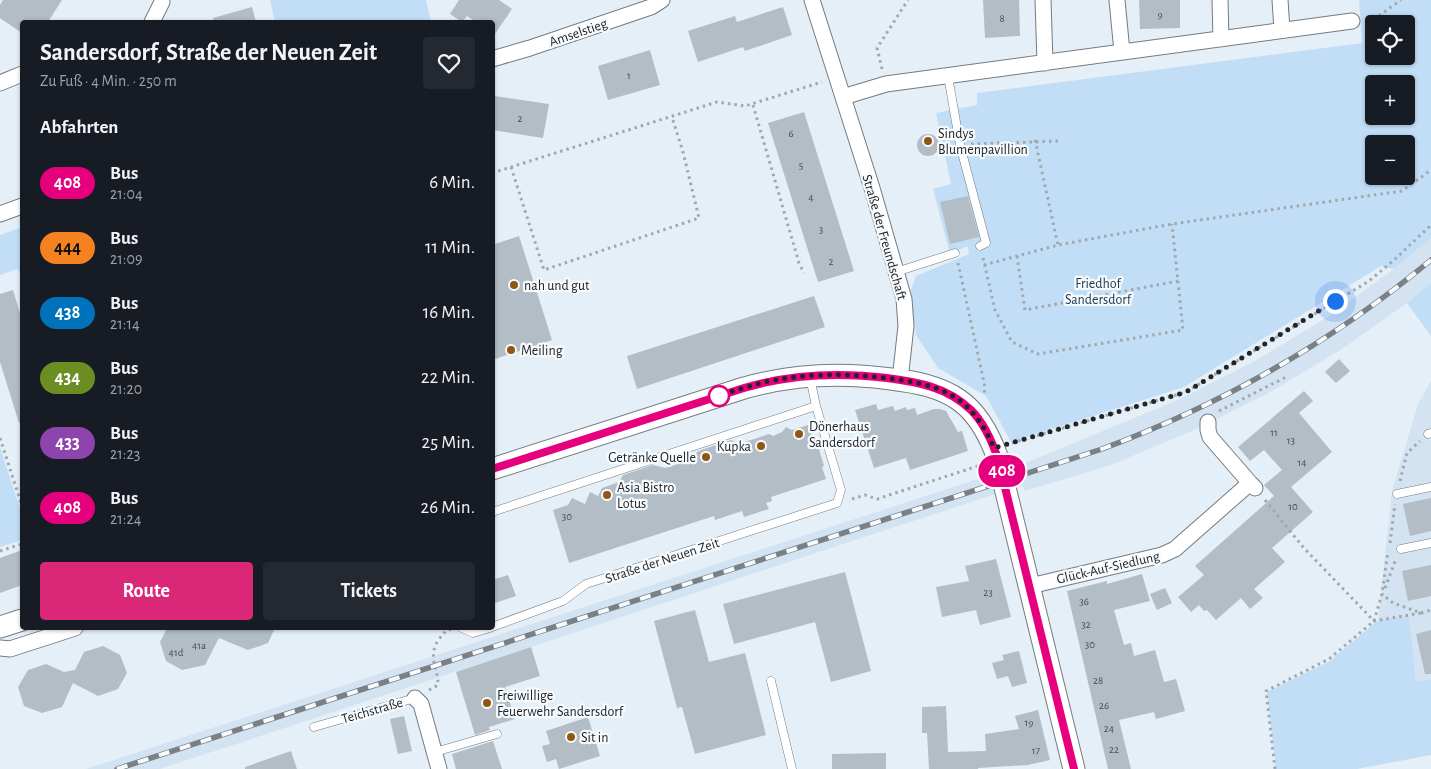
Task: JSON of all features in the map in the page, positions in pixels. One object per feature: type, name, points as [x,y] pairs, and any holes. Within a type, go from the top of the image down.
[{"type":"street","name":"Amselstieg","points":[[495,58],[651,7],[662,0]]},
{"type":"street","name":"Straße der Freundschaft","points":[[812,0],[872,188],[904,299],[906,326],[900,380]]},
{"type":"street","points":[[1042,0],[1045,63]]},
{"type":"street","points":[[1117,0],[1122,52]]},
{"type":"street","points":[[1220,0],[1221,39]]},
{"type":"street","points":[[1280,0],[1282,30]]},
{"type":"street","points":[[153,20],[162,2]]},
{"type":"street","points":[[843,97],[886,84],[1352,21]]},
{"type":"street","points":[[0,84],[20,75]]},
{"type":"street","points":[[0,214],[20,207]]},
{"type":"street","points":[[495,468],[744,388],[786,378],[810,375],[866,376],[900,380],[933,387],[946,392],[960,400],[981,422],[996,453],[1074,769]]},
{"type":"street","points":[[1208,422],[1210,437],[1253,486]]},
{"type":"street","name":"Glück-Auf-Siedlung","points":[[1030,586],[1162,555],[1175,549],[1253,486]]},
{"type":"street","points":[[0,627],[20,621]]},
{"type":"street","points":[[0,648],[10,649],[69,630]]},
{"type":"street","name":"Teichstraße","points":[[415,698],[421,704],[439,769]]},
{"type":"lane","points":[[948,76],[960,145],[986,243],[980,246]]},
{"type":"lane","points":[[896,272],[955,254]]},
{"type":"lane","points":[[810,375],[816,406],[841,490],[837,503]]},
{"type":"lane","points":[[495,511],[816,406]]},
{"type":"lane","points":[[1397,494],[1431,487]]},
{"type":"lane","name":"Straße der Neuen Zeit","points":[[495,626],[564,601],[586,584],[837,503]]},
{"type":"lane","points":[[1400,549],[1431,543]]},
{"type":"lane","name":"Straße der Neuen Zeit","points":[[466,630],[473,634],[483,630]]},
{"type":"lane","points":[[771,681],[792,769]]},
{"type":"lane","name":"Teichstraße","points":[[314,727],[415,698]]},
{"type":"lane","points":[[435,752],[497,734]]},
{"type":"path","points":[[886,84],[877,48],[908,0]]},
{"type":"path","points":[[1352,21],[1380,14],[1401,0]]},
{"type":"path","points":[[495,172],[717,102],[745,106],[753,105],[836,78]]},
{"type":"path","points":[[753,105],[799,262],[804,273]]},
{"type":"path","points":[[511,167],[544,270],[699,218],[683,152],[672,117]]},
{"type":"path","points":[[1035,140],[1058,245]]},
{"type":"path","points":[[960,145],[1035,140],[1060,141]]},
{"type":"path","points":[[984,265],[1058,245],[1172,224],[1402,191],[1431,170]]},
{"type":"path","points":[[980,246],[995,310],[1012,342],[1038,354],[1182,330],[1172,224]]},
{"type":"path","points":[[837,503],[865,495],[877,499],[996,453],[1186,392],[1369,281],[1431,225]]},
{"type":"path","points":[[955,254],[985,387],[981,422]]},
{"type":"path","points":[[1017,256],[1025,310],[1178,282]]},
{"type":"path","points":[[1208,422],[1215,413],[1288,376]]},
{"type":"path","points":[[1382,594],[1397,494],[1407,453],[1429,434]]},
{"type":"path","points":[[0,438],[20,500]]},
{"type":"path","points":[[1253,486],[1303,547],[1374,621]]},
{"type":"path","points":[[0,551],[20,545]]},
{"type":"path","points":[[1374,621],[1382,594],[1400,549]]},
{"type":"path","points":[[1382,594],[1393,603],[1420,613]]},
{"type":"path","points":[[1275,769],[1266,691],[1329,659],[1374,621],[1431,610]]},
{"type":"path","points":[[415,698],[438,685],[432,655],[434,647],[445,630]]},
{"type":"shaded area","points":[[1431,238],[1431,283],[1407,303],[1342,349],[1267,394],[1192,431],[1111,465],[1025,491],[1023,486],[986,497],[160,769],[86,769],[1018,466],[1178,400],[1255,361],[1329,316],[1394,269]]},
{"type":"shaded area","points":[[1431,381],[1431,679],[1416,682],[1409,617],[1378,621],[1392,491],[1418,404]]},
{"type":"green space","points":[[270,0],[426,0],[431,20],[275,20]]},
{"type":"green space","name":"Friedhof Sandersdorf","points":[[1359,0],[1431,0],[1431,238],[1394,269],[1381,266],[1184,387],[1011,442],[986,396],[938,368],[916,335],[910,293],[916,276],[969,254],[967,246],[950,254],[933,189],[951,184],[936,113],[977,105],[977,93],[1362,43]]},
{"type":"green space","points":[[20,228],[20,274],[18,269],[0,275],[0,235]]},
{"type":"green space","points":[[1431,283],[1431,336],[1407,303]]},
{"type":"green space","points":[[0,447],[20,509],[20,541],[0,547]]},
{"type":"green space","points":[[1409,616],[1416,682],[1431,679],[1431,755],[1357,769],[1276,769],[1267,692],[1330,661],[1377,621]]},
{"type":"building","points":[[3,0],[62,0],[49,20],[20,20],[20,32],[0,18],[0,5]]},
{"type":"building","points":[[459,0],[499,0],[512,9],[495,34],[495,20],[473,20],[467,16],[464,20],[459,20],[450,14]]},
{"type":"building","points":[[983,0],[1019,0],[1020,36],[985,38]]},
{"type":"building","points":[[1139,0],[1180,0],[1180,28],[1140,29]]},
{"type":"building","points":[[252,7],[255,20],[214,20],[213,18]]},
{"type":"building","points":[[783,7],[792,35],[745,51],[743,47],[698,62],[688,31],[735,16],[737,22]]},
{"type":"building","points":[[650,50],[660,85],[608,100],[598,66]]},
{"type":"building","points":[[495,96],[549,104],[543,138],[495,130]]},
{"type":"building","points":[[804,112],[854,271],[818,282],[768,123]]},
{"type":"building","name":"Sindys Blumenpavillion","points":[[928,134],[936,137],[939,145],[936,153],[928,156],[920,153],[917,145],[920,137]]},
{"type":"building","points":[[968,196],[979,237],[950,244],[940,202]]},
{"type":"building","name":"nah und gut","points":[[519,236],[552,340],[495,359],[495,244]]},
{"type":"building","points":[[13,290],[20,313],[20,423],[0,362],[0,294]]},
{"type":"building","points":[[814,296],[825,327],[637,389],[627,356]]},
{"type":"building","points":[[1339,359],[1350,371],[1336,383],[1325,372]]},
{"type":"building","points":[[1304,391],[1313,401],[1299,413],[1332,452],[1291,487],[1313,512],[1272,548],[1285,562],[1254,589],[1263,598],[1250,609],[1241,598],[1216,620],[1207,610],[1204,611],[1199,605],[1191,612],[1178,597],[1204,575],[1195,566],[1274,496],[1264,485],[1282,470],[1264,450],[1250,461],[1238,447]]},
{"type":"building","points":[[876,404],[878,410],[893,406],[895,411],[906,407],[907,410],[915,408],[917,415],[934,409],[946,411],[958,432],[962,431],[968,451],[910,470],[906,458],[874,468],[855,410]]},
{"type":"building","points":[[808,425],[812,437],[815,436],[826,479],[771,497],[772,501],[766,503],[769,509],[744,517],[742,511],[715,520],[714,516],[569,563],[553,510],[568,505],[572,498],[585,504],[590,492],[598,496],[602,488],[619,482],[623,475],[653,465],[665,468],[694,459],[697,452],[731,440],[739,444],[769,434],[773,436],[782,432],[786,427],[792,430]]},
{"type":"building","points":[[1431,498],[1431,531],[1410,536],[1403,504]]},
{"type":"building","points":[[20,551],[20,586],[0,593],[0,558]]},
{"type":"building","points":[[996,559],[1011,617],[980,625],[976,610],[942,617],[936,587],[969,581],[965,566]]},
{"type":"building","points":[[1431,565],[1431,596],[1408,601],[1402,571]]},
{"type":"building","points":[[845,572],[871,671],[831,682],[815,622],[734,644],[723,604]]},
{"type":"building","points":[[1142,574],[1150,601],[1114,610],[1124,645],[1131,643],[1134,656],[1155,650],[1164,682],[1176,679],[1185,711],[1156,719],[1154,712],[1119,720],[1131,769],[1108,769],[1067,591],[1107,581],[1107,584]]},
{"type":"building","points":[[508,575],[516,596],[495,603],[495,579]]},
{"type":"building","points":[[1165,588],[1172,603],[1157,610],[1150,594]]},
{"type":"building","points":[[695,610],[709,662],[745,653],[766,735],[695,754],[682,707],[677,708],[654,621]]},
{"type":"building","points":[[166,630],[274,630],[268,643],[248,650],[219,638],[205,665],[182,670],[166,661],[160,642]]},
{"type":"building","points":[[1431,630],[1431,674],[1425,674],[1416,634]]},
{"type":"building","points":[[103,646],[120,655],[127,673],[118,689],[98,696],[73,683],[62,707],[42,713],[24,706],[18,687],[28,670],[46,664],[64,672],[75,670],[84,652]]},
{"type":"building","name":"Freiwillige Feuerwehr Sandersdorf","points":[[531,647],[540,676],[505,687],[515,719],[489,727],[490,730],[475,735],[456,672]]},
{"type":"building","points":[[1019,651],[1027,683],[1012,687],[1008,676],[997,679],[992,663],[1004,660],[1002,655]]},
{"type":"building","points":[[946,706],[948,752],[986,751],[985,734],[1019,729],[1015,716],[1038,710],[1050,760],[1028,765],[978,769],[929,769],[927,733],[922,733],[922,707]]},
{"type":"building","points":[[404,716],[412,751],[398,754],[390,719]]},
{"type":"building","name":"Sit in","points":[[588,717],[600,756],[559,769],[556,759],[547,762],[542,746],[550,744],[546,731]]},
{"type":"building","points":[[493,741],[502,769],[456,769],[452,754]]},
{"type":"building","points":[[291,751],[297,769],[245,769],[245,767]]},
{"type":"building","points":[[886,753],[886,769],[832,769],[832,754]]},
{"type":"railway","points":[[117,769],[1102,449],[1191,412],[1275,368],[1355,318],[1431,260]]},
{"type":"bus line","name":"408","points":[[495,468],[763,382],[786,378],[834,374],[866,376],[920,383],[946,392],[960,400],[981,422],[998,459],[1005,481],[1074,769]]},
{"type":"place","name":"Sindys Blumenpavillion","points":[[928,141]]},
{"type":"place","name":"nah und gut","points":[[514,285]]},
{"type":"place","name":"Meiling","points":[[511,350]]},
{"type":"place","name":"Dönerhaus Sandersdorf","points":[[799,434]]},
{"type":"place","name":"Kupka","points":[[761,446]]},
{"type":"place","name":"Getränke Quelle","points":[[706,457]]},
{"type":"place","name":"Asia Bistro Lotus","points":[[607,495]]},
{"type":"place","name":"Freiwillige Feuerwehr Sandersdorf","points":[[487,703]]},
{"type":"place","name":"Sit in","points":[[571,737]]},
{"type":"route","points":[[719,396],[717,396],[763,382],[810,375],[866,376],[910,382],[933,387],[960,400],[981,422],[994,448],[1186,392],[1335,301]]}]
